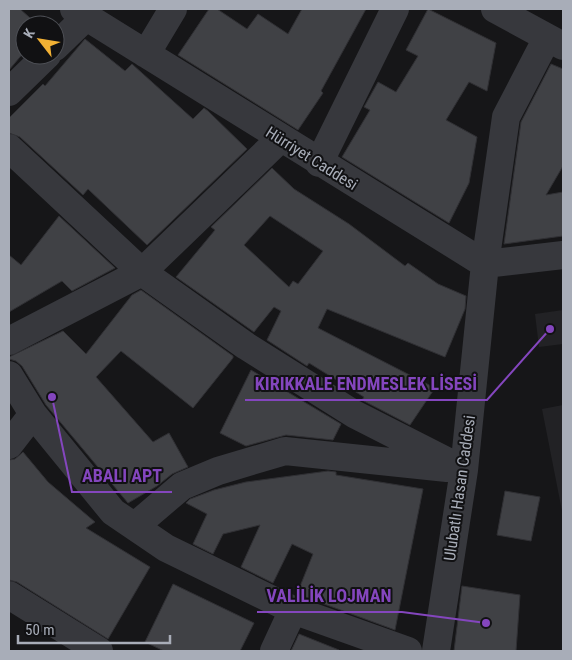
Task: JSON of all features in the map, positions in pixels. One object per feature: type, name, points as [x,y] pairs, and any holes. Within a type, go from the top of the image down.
[{"type":"street","points":[[146,54],[173,9]]},
{"type":"street","points":[[319,162],[395,9]]},
{"type":"street","points":[[494,9],[555,42]]},
{"type":"street","points":[[65,33],[80,13]]},
{"type":"street","name":"Hürriyet Caddesi","points":[[80,13],[485,264]]},
{"type":"street","name":"Ulubatlı Hasan Caddesi","points":[[436,651],[464,470],[485,264],[506,117],[555,42]]},
{"type":"street","points":[[9,92],[37,65]]},
{"type":"street","points":[[9,341],[142,272],[281,138]]},
{"type":"street","points":[[9,148],[142,272],[246,346],[354,414],[464,470]]},
{"type":"street","points":[[485,264],[563,255]]},
{"type":"street","points":[[9,374],[34,414],[113,512],[166,548],[293,610],[408,651]]},
{"type":"street","points":[[9,445],[34,414]]},
{"type":"street","points":[[135,526],[182,486],[218,471],[286,451],[464,470]]},
{"type":"street","points":[[9,595],[99,651]]},
{"type":"street","points":[[274,651],[293,610]]},
{"type":"shaded area","points":[[563,310],[563,344],[539,347],[535,314]]},
{"type":"shaded area","points":[[563,405],[563,516],[542,409]]},
{"type":"building","points":[[9,9],[20,9],[27,15],[15,15],[15,63],[9,70]]},
{"type":"building","points":[[209,9],[217,9],[247,29],[258,14],[288,34],[302,9],[366,9],[321,91],[323,93],[298,130],[178,55]]},
{"type":"building","points":[[428,9],[496,43],[487,91],[469,82],[446,120],[477,137],[469,183],[449,223],[342,157],[370,110],[364,107],[378,82],[396,92],[418,56],[406,50]]},
{"type":"building","points":[[85,39],[125,71],[132,64],[193,119],[204,108],[247,149],[147,245],[88,189],[83,195],[20,137],[9,133],[9,118],[43,84],[45,86],[63,65],[65,65],[65,62]]},
{"type":"building","points":[[551,64],[563,69],[563,166],[546,195],[563,192],[563,236],[504,244],[521,122]]},
{"type":"building","points":[[272,168],[294,189],[349,224],[405,266],[408,263],[438,284],[466,296],[465,309],[445,357],[327,309],[318,328],[435,388],[410,425],[362,400],[364,397],[309,363],[307,366],[267,340],[281,311],[274,307],[254,332],[176,277],[215,230],[211,227]],"holes":[[[270,216],[323,251],[298,284],[293,281],[289,287],[244,245]]]},
{"type":"building","points":[[59,216],[115,268],[72,291],[62,281],[9,312],[9,255],[21,265]]},
{"type":"building","points":[[141,290],[233,356],[233,358],[193,408],[121,351],[96,377],[153,442],[169,433],[188,467],[172,474],[157,486],[128,503],[46,405],[22,366],[16,361],[9,359],[9,357],[63,331],[86,354],[132,295]]},
{"type":"building","points":[[251,370],[341,424],[333,440],[286,435],[246,446],[220,433]]},
{"type":"building","points":[[23,452],[48,482],[95,522],[86,528],[150,567],[108,639],[17,582],[9,580],[9,460],[15,459]]},
{"type":"building","points":[[328,471],[336,472],[336,475],[423,489],[395,630],[297,594],[313,554],[292,544],[273,583],[241,567],[260,525],[223,534],[213,554],[193,544],[207,514],[186,503],[190,499],[214,490],[246,482]]},
{"type":"building","points":[[505,491],[540,497],[531,541],[497,535]]},
{"type":"building","points":[[173,584],[254,623],[240,651],[164,651],[145,642]]},
{"type":"building","points":[[462,586],[520,595],[516,651],[454,651]]},
{"type":"building","points":[[299,634],[339,650],[339,651],[291,651]]},
{"type":"place","name":"KIRIKKALE ENDMESLEK LİSESİ","points":[[550,329]]},
{"type":"place","name":"ABALI APT","points":[[52,397]]},
{"type":"place","name":"VALİLİK LOJMAN","points":[[486,623]]}]
